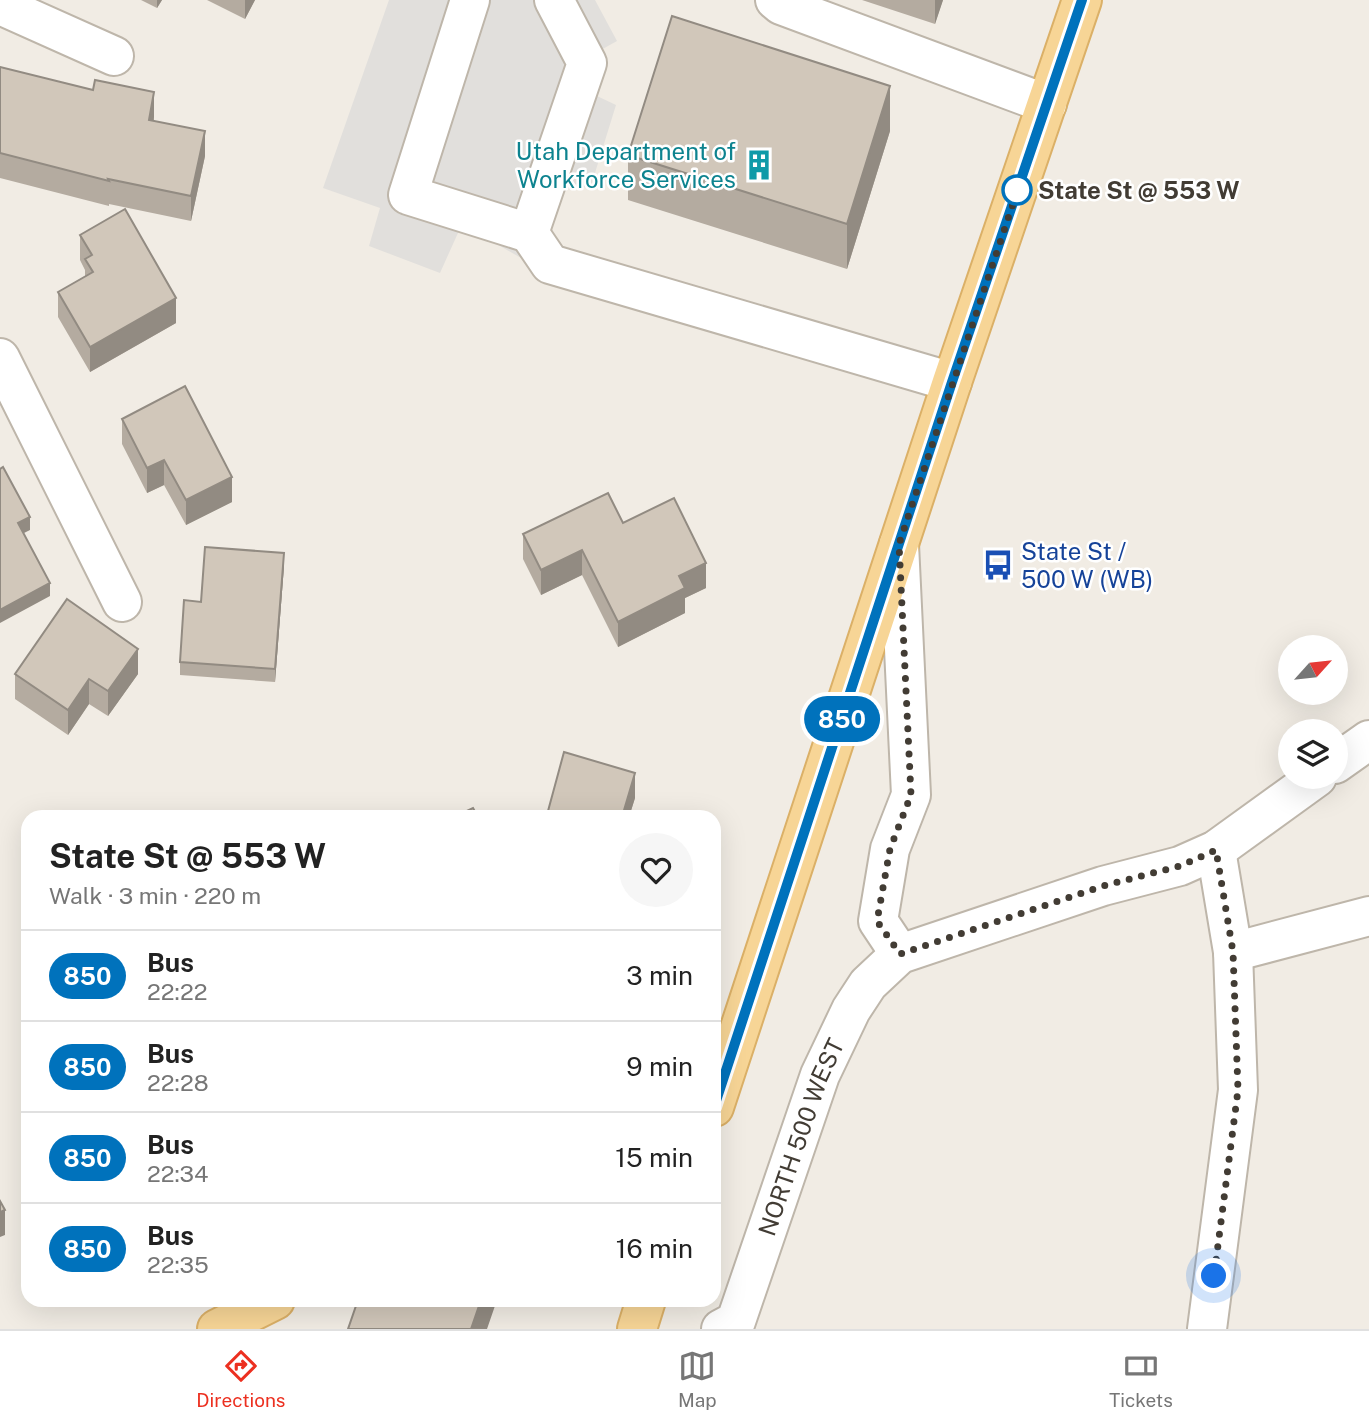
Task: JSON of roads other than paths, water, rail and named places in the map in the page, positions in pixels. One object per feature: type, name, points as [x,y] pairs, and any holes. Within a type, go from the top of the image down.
[{"type":"main road","points":[[721,1079],[1082,0]]},
{"type":"main road","points":[[217,1329],[261,1307]]},
{"type":"main road","points":[[637,1329],[644,1307]]},
{"type":"street","points":[[470,0],[408,195],[529,233],[550,264],[952,382]]},
{"type":"street","points":[[529,233],[587,63],[554,0]]},
{"type":"street","points":[[775,0],[781,5],[1047,104]]},
{"type":"street","points":[[0,5],[114,56]]},
{"type":"street","points":[[0,358],[122,602]]},
{"type":"street","points":[[899,544],[911,795],[890,849],[877,921],[900,954]]},
{"type":"street","points":[[1348,755],[1369,740]]},
{"type":"street","name":"NORTH 500 WEST","points":[[722,1329],[736,1321],[820,1075],[851,1010],[868,984],[900,954],[1103,886],[1180,866],[1216,850],[1300,789]]},
{"type":"street","points":[[1207,1329],[1238,1090],[1233,952],[1216,850]]},
{"type":"street","points":[[1233,952],[1369,916]]},
{"type":"place","name":"Utah Department of Workforce Services","points":[[759,165]]},
{"type":"place","name":"State St @ 553 W","points":[[1017,190]]},
{"type":"place","name":"State St / 500 W (WB)","points":[[998,565]]}]
